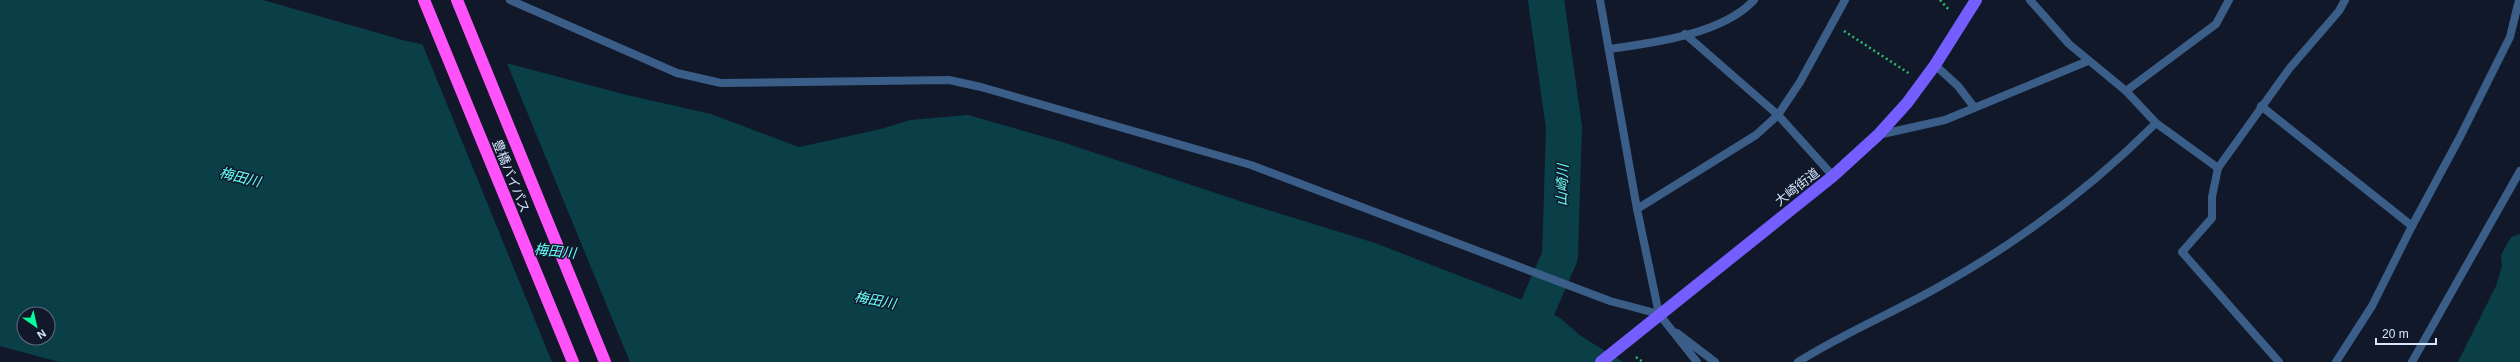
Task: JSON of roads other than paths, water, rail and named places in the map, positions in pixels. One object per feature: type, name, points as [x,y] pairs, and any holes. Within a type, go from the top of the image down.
[{"type":"highway","name":"豊橋バイパス","points":[[424,0],[573,362]]},
{"type":"highway","name":"豊橋バイパス","points":[[457,0],[605,362]]},
{"type":"main road","name":"大崎街道","points":[[1601,362],[1833,176],[1878,135],[1935,65],[1976,0]]},
{"type":"street","points":[[510,0],[677,73],[721,83],[949,80],[981,87],[1251,165],[1610,301],[1659,314]]},
{"type":"street","points":[[1600,0],[1637,209],[1659,314],[1697,362]]},
{"type":"street","points":[[1609,49],[1643,44],[1717,25],[1749,6],[1754,0]]},
{"type":"street","points":[[1637,209],[1756,135],[1778,115],[1800,82],[1845,0]]},
{"type":"street","points":[[2030,0],[2068,44],[2126,91],[2156,123],[2218,168]]},
{"type":"street","points":[[2126,91],[2216,24],[2229,0]]},
{"type":"street","points":[[2279,362],[2268,359],[2182,252],[2212,218],[2212,197],[2218,168],[2260,106],[2289,69],[2339,11],[2345,0]]},
{"type":"street","points":[[2336,362],[2372,306],[2412,226],[2460,138],[2510,37],[2519,0]]},
{"type":"street","points":[[1685,34],[1778,115],[1833,176]]},
{"type":"street","points":[[1878,135],[1945,120],[2088,61]]},
{"type":"street","points":[[1935,65],[1958,86],[1974,107]]},
{"type":"street","points":[[2260,106],[2412,226]]},
{"type":"street","points":[[1798,362],[1821,348],[1942,286],[1998,252],[2052,213],[2116,163],[2156,123]]},
{"type":"street","points":[[2412,362],[2520,171]]},
{"type":"street","points":[[1667,326],[1716,362]]},
{"type":"water","name":"梅田川","points":[[0,0],[263,0],[406,41],[484,57],[627,95],[711,114],[799,147],[881,129],[910,120],[968,115],[1062,142],[1252,205],[1375,243],[1527,302],[1560,318],[1581,336],[1623,362],[59,362],[0,346]]},
{"type":"water","points":[[2520,234],[2520,362],[2458,362],[2496,286],[2502,266],[2501,255],[2511,237]]},
{"type":"waterway","name":"山崎川","points":[[1514,362],[1560,256],[1564,127],[1546,0]]}]
